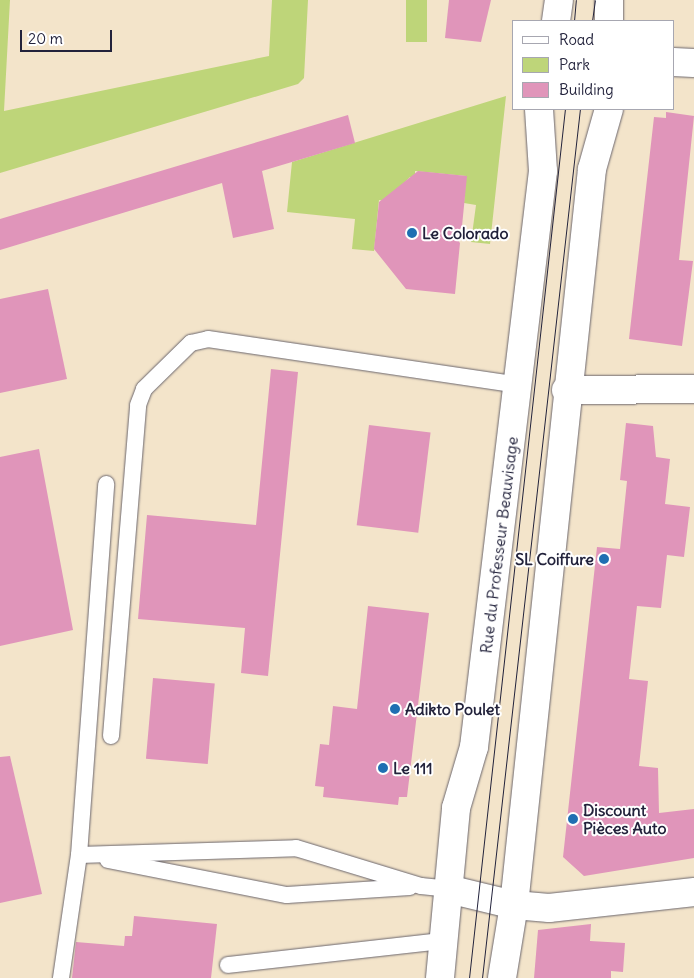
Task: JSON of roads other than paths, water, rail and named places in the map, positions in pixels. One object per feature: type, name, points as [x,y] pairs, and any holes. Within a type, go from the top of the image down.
[{"type":"street","points":[[556,20],[559,0]]},
{"type":"street","points":[[609,0],[609,20]]},
{"type":"street","points":[[674,62],[694,63]]},
{"type":"street","name":"Rue du Professeur Beauvisage","points":[[440,978],[443,941],[435,888],[474,747],[543,171],[539,110]]},
{"type":"street","points":[[502,978],[514,905],[566,390],[592,169],[609,110]]},
{"type":"street","points":[[566,390],[694,389]]},
{"type":"street","points":[[435,888],[514,905],[577,906],[694,892]]},
{"type":"lane","points":[[110,736],[138,405],[144,389],[191,343],[208,339],[518,385]]},
{"type":"lane","points":[[60,978],[79,854],[106,484]]},
{"type":"lane","points":[[79,854],[296,848],[435,888]]},
{"type":"lane","points":[[79,854],[287,895],[435,888]]},
{"type":"lane","points":[[228,965],[443,941]]},
{"type":"tram line","points":[[574,20],[576,0]]},
{"type":"tram line","points":[[592,20],[595,0]]},
{"type":"tram line","points":[[469,978],[565,110]]},
{"type":"tram line","points":[[482,978],[580,110]]},
{"type":"place","name":"Le Colorado","points":[[412,233]]},
{"type":"place","name":"SL Coiffure","points":[[604,559]]},
{"type":"place","name":"Adikto Poulet","points":[[395,709]]},
{"type":"place","name":"Le 111","points":[[383,768]]},
{"type":"place","name":"Discount Pièces Auto","points":[[573,819]]}]
